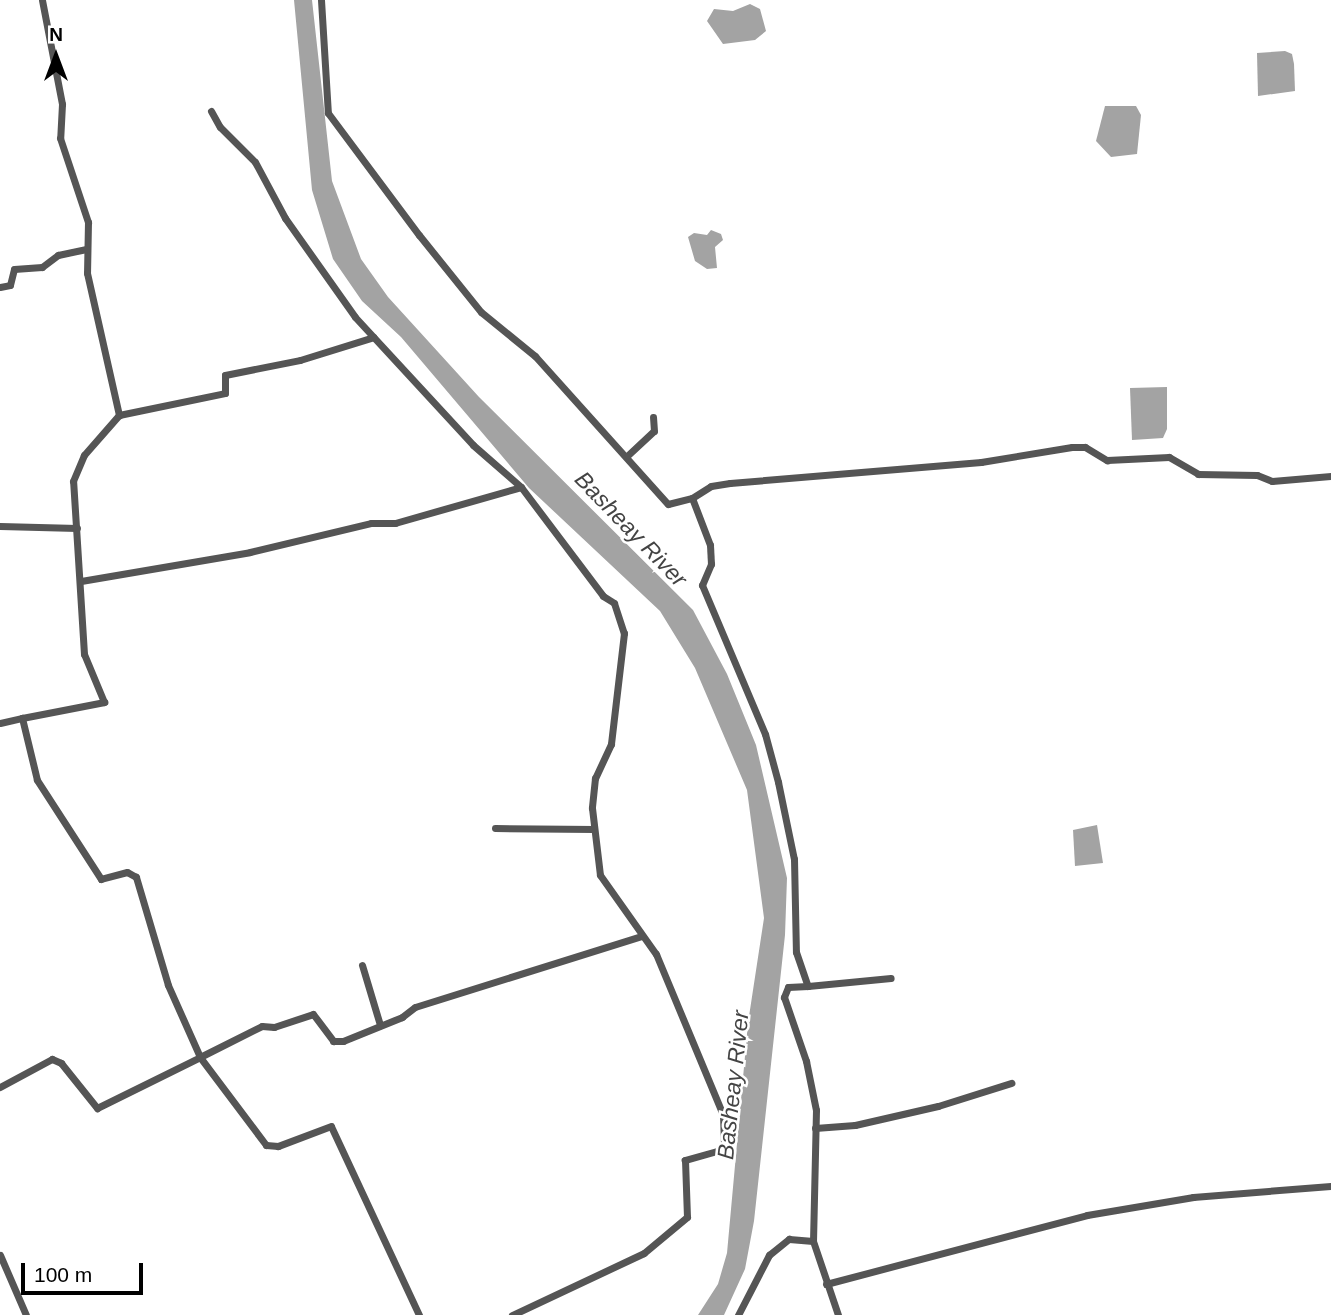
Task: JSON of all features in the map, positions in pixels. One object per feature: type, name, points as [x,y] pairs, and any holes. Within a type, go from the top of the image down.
[{"type":"street","points":[[42,0],[62,104],[60,138],[88,222],[86,249],[119,415]]},
{"type":"street","points":[[321,0],[328,113],[481,312],[535,356],[604,437],[628,455],[668,503],[692,498],[711,486],[730,483],[981,462],[1072,447],[1085,447],[1107,460],[1169,457],[1198,474],[1257,475],[1272,481],[1331,476]]},
{"type":"street","points":[[211,111],[220,127],[254,162],[285,218],[374,337],[473,445],[521,487],[603,596],[614,603],[624,634],[611,744],[595,778],[594,829],[600,875],[656,954],[705,1063],[723,1115],[724,1149],[685,1160],[687,1217],[644,1253],[512,1315]]},
{"type":"street","points":[[0,287],[10,285],[14,269],[43,267],[58,255],[86,249]]},
{"type":"street","points":[[0,723],[104,702],[84,654],[73,481],[85,455],[119,415],[225,393],[225,375],[300,360],[374,337]]},
{"type":"street","points":[[628,455],[654,430],[653,417]]},
{"type":"street","points":[[80,581],[250,552],[371,523],[395,523],[521,487]]},
{"type":"street","points":[[692,498],[710,545],[711,564],[702,585],[765,734],[778,782],[794,859],[796,952],[808,986]]},
{"type":"street","points":[[0,526],[46,523],[77,528]]},
{"type":"street","points":[[22,718],[37,780],[102,879],[127,872],[136,877],[168,985],[200,1057],[266,1145],[278,1146],[331,1126],[419,1315]]},
{"type":"street","points":[[495,828],[594,829]]},
{"type":"street","points":[[0,1087],[52,1059],[61,1063],[97,1108],[262,1026],[274,1027],[313,1014],[337,1042],[435,1000],[641,936]]},
{"type":"street","points":[[362,965],[380,1025]]},
{"type":"street","points":[[838,1315],[813,1241],[815,1128],[806,1061],[783,990],[891,978]]},
{"type":"street","points":[[815,1128],[855,1125],[926,1109],[1010,1083]]},
{"type":"street","points":[[826,1284],[1087,1215],[1193,1197],[1331,1186]]},
{"type":"street","points":[[737,1315],[769,1255],[789,1239],[813,1241]]},
{"type":"street","points":[[0,1255],[26,1315]]},
{"type":"shaded area","points":[[294,0],[312,0],[332,181],[361,259],[388,297],[479,397],[693,610],[727,674],[756,745],[787,878],[785,935],[754,1221],[745,1269],[724,1315],[698,1315],[718,1284],[727,1253],[748,1023],[764,918],[747,790],[695,668],[660,611],[529,488],[401,337],[362,301],[333,259],[312,190]]},
{"type":"shaded area","points":[[750,4],[760,9],[766,31],[755,40],[723,44],[707,21],[714,9],[733,11]]},
{"type":"shaded area","points":[[1285,51],[1292,54],[1295,91],[1258,96],[1257,53]]},
{"type":"shaded area","points":[[1105,106],[1136,106],[1141,115],[1137,154],[1111,157],[1096,141]]},
{"type":"shaded area","points":[[711,230],[721,234],[723,240],[715,247],[717,268],[707,269],[695,261],[688,237],[694,233],[707,235]]},
{"type":"shaded area","points":[[1167,387],[1167,429],[1163,438],[1132,440],[1130,388]]},
{"type":"shaded area","points":[[1097,825],[1103,863],[1075,866],[1073,830]]},
{"type":"water label","name":"Basheay River","points":[[631,529]]},
{"type":"water label","name":"Basheay River","points":[[733,1085]]}]
